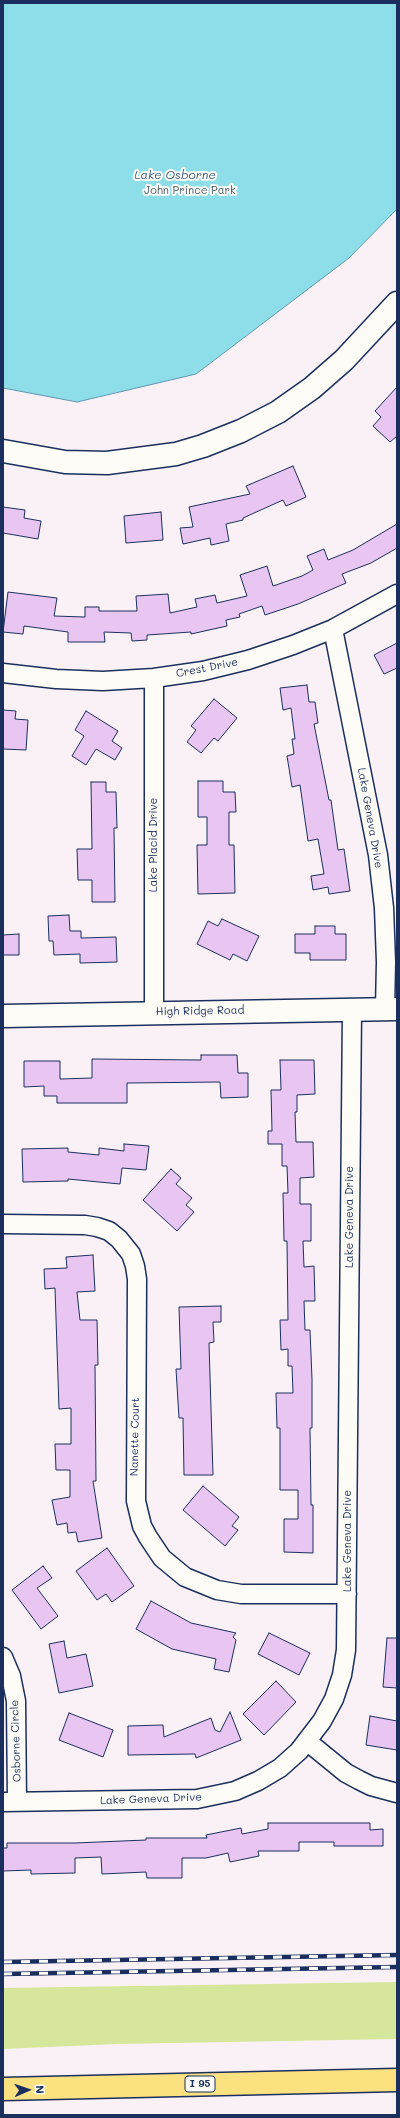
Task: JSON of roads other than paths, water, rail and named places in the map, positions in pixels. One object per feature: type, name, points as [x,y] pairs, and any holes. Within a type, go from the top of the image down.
[{"type":"highway","name":"I 95","points":[[3,2089],[397,2080]]},
{"type":"street","points":[[3,451],[65,462],[107,463],[169,455],[202,446],[241,431],[278,412],[312,388],[344,360],[397,303]]},
{"type":"street","name":"Crest Drive","points":[[3,673],[56,679],[103,681],[154,678],[203,671],[248,660],[293,645],[333,629],[397,594]]},
{"type":"street","name":"Lake Geneva Drive","points":[[333,629],[378,855],[384,908],[386,962],[391,1009]]},
{"type":"street","name":"Lake Placid Drive","points":[[154,678],[154,1012]]},
{"type":"street","name":"Lake Geneva Drive","points":[[10,1802],[198,1799],[223,1794],[258,1781],[280,1768],[308,1742],[322,1722],[334,1699],[342,1675],[346,1650],[348,1594],[352,1009]]},
{"type":"street","name":"High Ridge Road","points":[[3,1016],[154,1012],[391,1009]]},
{"type":"street","name":"Nanette Court","points":[[3,1224],[97,1226],[109,1231],[119,1239],[131,1254],[136,1266],[137,1279],[136,1501],[142,1526],[162,1558],[185,1577],[217,1590],[241,1594],[348,1594]]},
{"type":"street","name":"Osborne Circle","points":[[3,1657],[11,1676],[16,1701],[10,1802]]},
{"type":"street","points":[[308,1742],[346,1773],[371,1786],[397,1793]]},
{"type":"water","name":"Lake Osborne","points":[[3,3],[397,3],[397,209],[349,258],[196,374],[77,402],[3,388]]},
{"type":"railway","points":[[3,1962],[397,1955]]},
{"type":"railway","points":[[3,1974],[397,1967]]},
{"type":"park label","name":"John Prince Park","points":[[190,191]]}]
